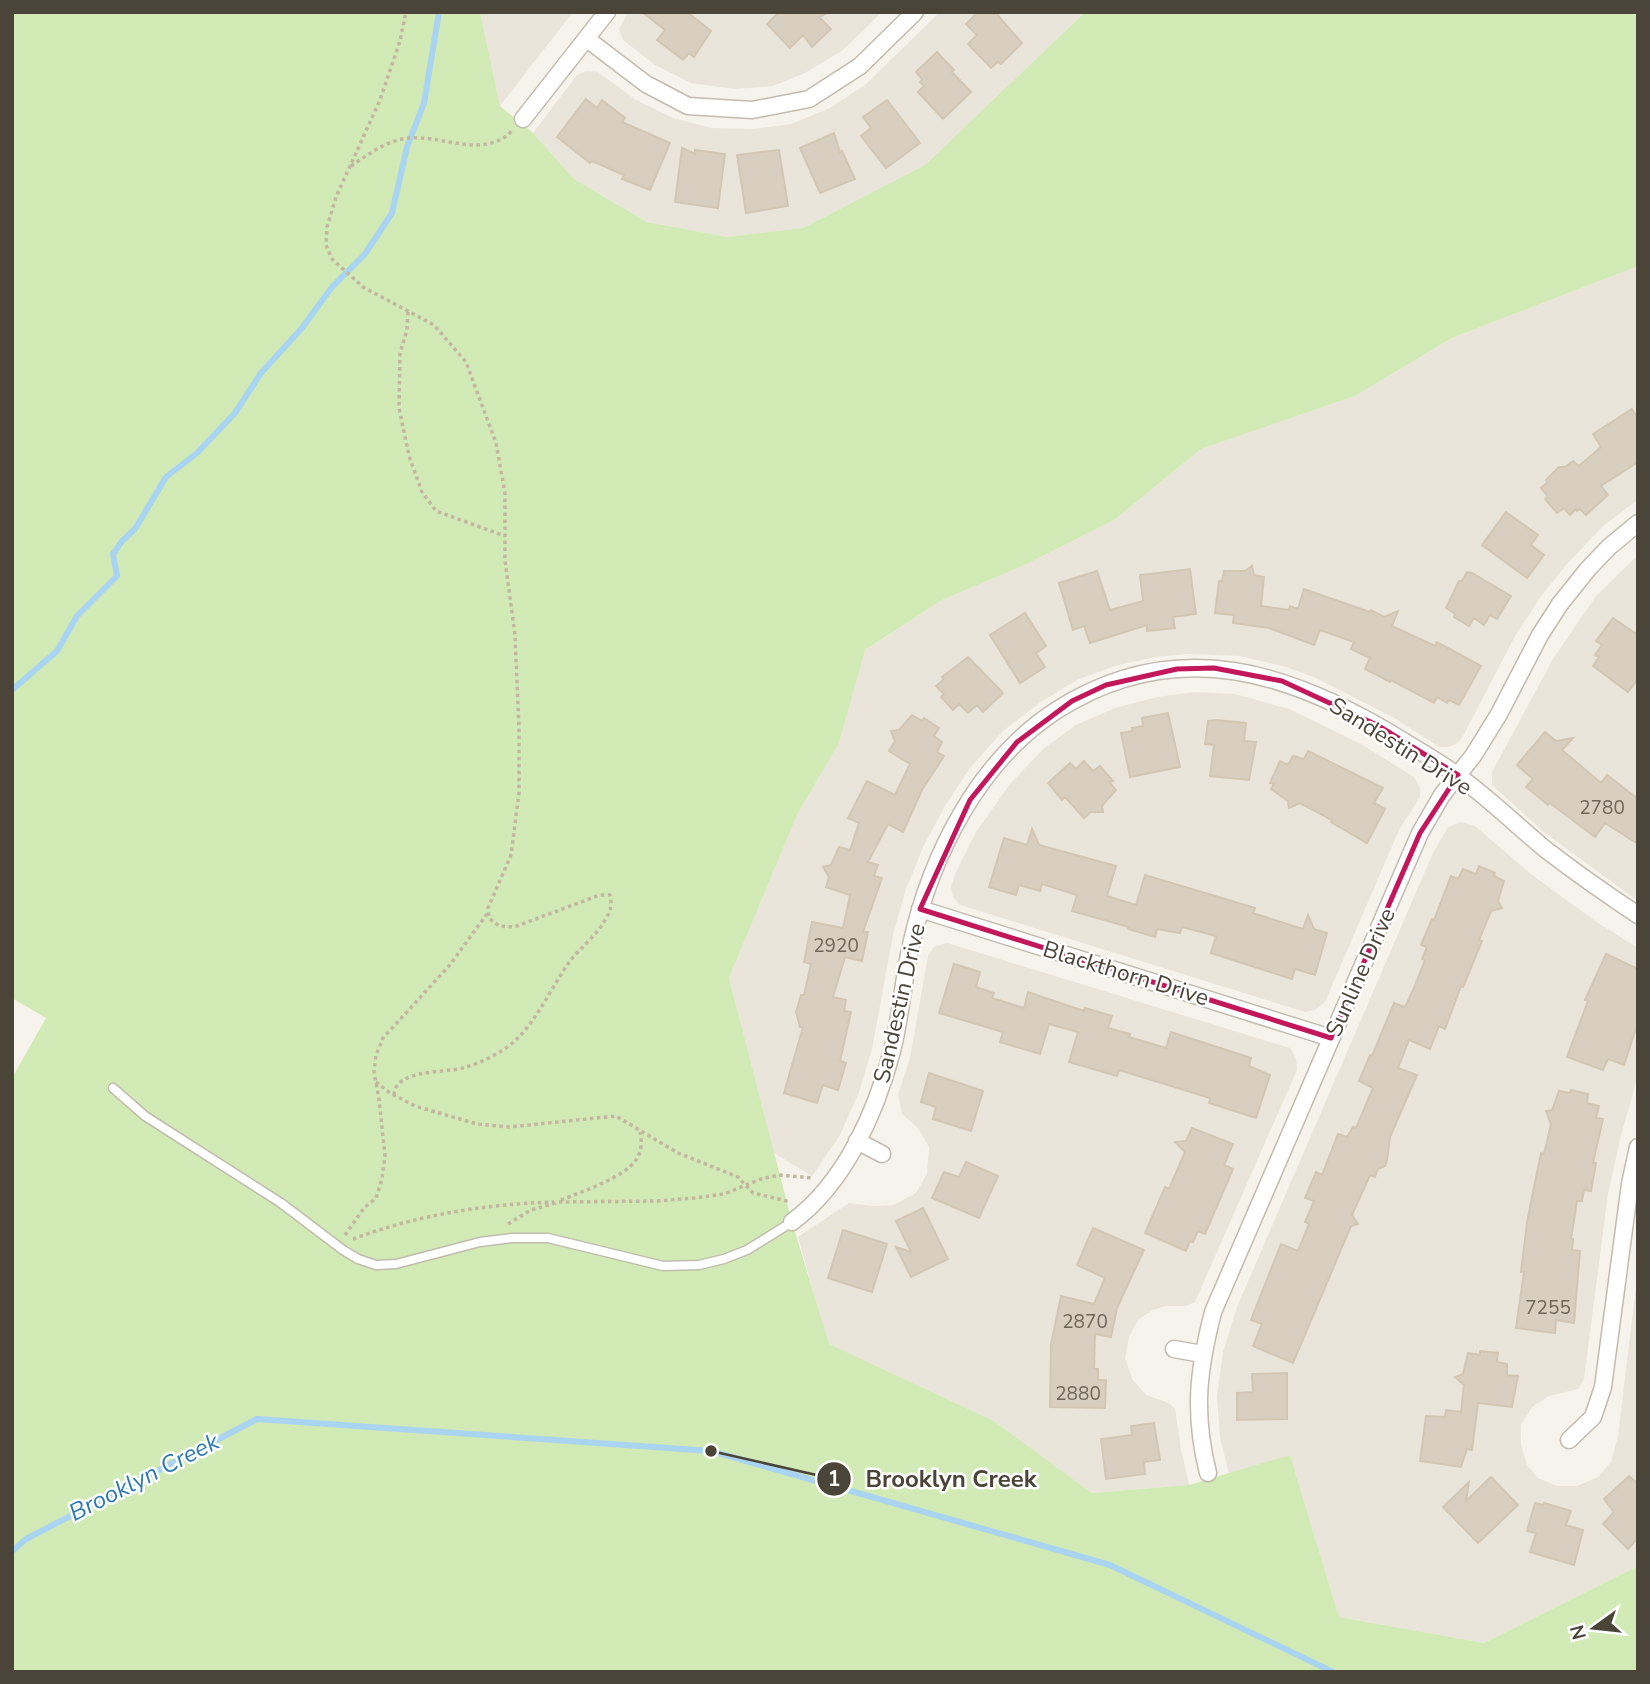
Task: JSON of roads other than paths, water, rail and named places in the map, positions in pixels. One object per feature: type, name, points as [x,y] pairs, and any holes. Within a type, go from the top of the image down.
[{"type":"street","points":[[523,119],[607,12]]},
{"type":"street","points":[[587,38],[646,83],[688,106],[752,110],[809,99],[860,66],[915,12]]},
{"type":"street","name":"Sunline Drive","points":[[1208,1473],[1199,1418],[1198,1386],[1202,1354],[1213,1312],[1420,833],[1442,795],[1473,757],[1560,604],[1602,554],[1638,523]]},
{"type":"street","name":"Sandestin Drive","points":[[792,1222],[810,1209],[830,1184],[857,1141],[877,1097],[892,1051],[920,909],[951,834],[970,800],[992,769],[1041,721],[1072,701],[1106,685],[1141,674],[1214,668],[1282,681],[1326,698],[1377,725],[1458,775],[1544,848],[1638,915]]},
{"type":"street","name":"Blackthorn Drive","points":[[920,909],[1331,1038]]},
{"type":"street","points":[[857,1141],[882,1154]]},
{"type":"street","points":[[1569,1440],[1593,1417],[1603,1387],[1630,1184],[1638,1147]]},
{"type":"street","points":[[1174,1349],[1202,1354]]},
{"type":"lane","points":[[113,1088],[145,1116],[281,1203],[358,1259],[376,1265],[396,1264],[484,1241],[548,1238],[663,1266],[699,1265],[747,1250],[792,1222]]},
{"type":"waterway","points":[[12,690],[57,651],[77,616],[117,576],[113,554],[135,529],[166,477],[197,453],[235,413],[261,373],[302,328],[332,287],[365,254],[392,213],[407,147],[424,103],[439,12]]},
{"type":"waterway","name":"Brooklyn Creek","points":[[12,1551],[26,1539],[257,1419],[711,1451],[1110,1565],[1333,1672]]},
{"type":"place","name":"Brooklyn Creek","points":[[711,1451]]}]
